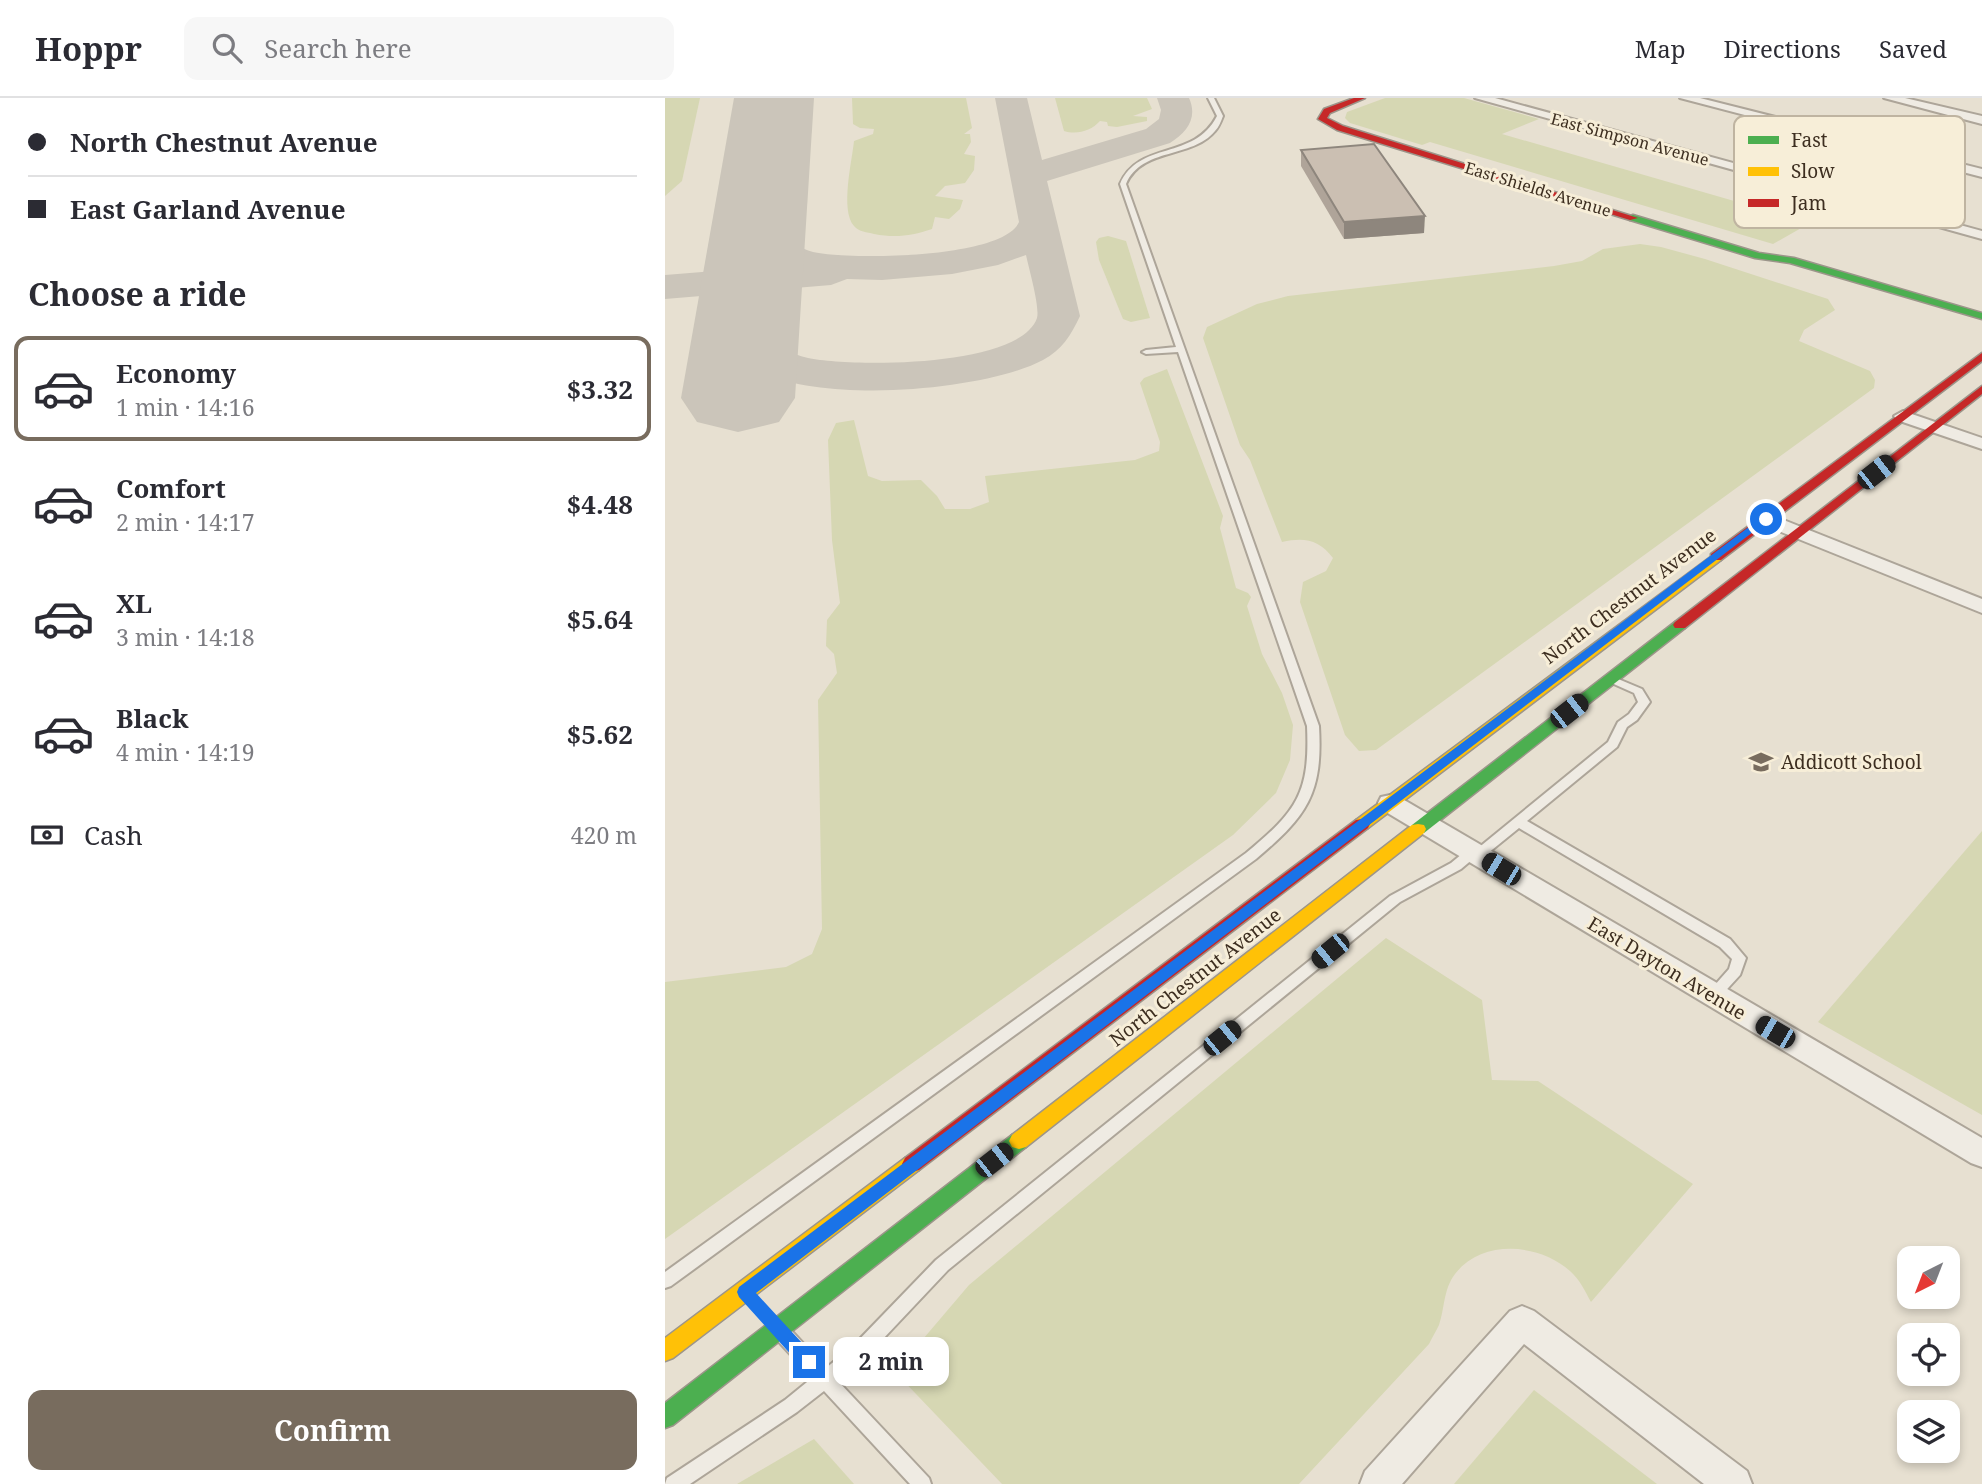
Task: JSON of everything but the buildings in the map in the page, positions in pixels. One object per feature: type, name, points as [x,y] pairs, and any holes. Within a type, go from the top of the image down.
[{"type":"main road","name":"East Shields Avenue","points":[[1361,98],[1322,116],[1325,122],[1759,256],[1791,260],[1982,317]]},
{"type":"main road","name":"East Shields Avenue","points":[[1759,256],[1781,268],[1982,329]]},
{"type":"main road","name":"North Chestnut Avenue","points":[[665,1351],[749,1296],[1389,803],[1982,356]]},
{"type":"main road","name":"North Chestnut Avenue","points":[[665,1417],[774,1324],[1425,824],[1982,389]]},
{"type":"street","name":"East Simpson Avenue","points":[[1481,98],[1734,167]]},
{"type":"street","points":[[1686,98],[1757,116]]},
{"type":"street","points":[[1890,98],[1982,120]]},
{"type":"street","points":[[1965,169],[1982,173]]},
{"type":"street","name":"East Simpson Avenue","points":[[1956,228],[1982,235]]},
{"type":"street","points":[[1903,416],[1982,443]]},
{"type":"street","points":[[1766,519],[1982,607]]},
{"type":"street","name":"East Dayton Avenue","points":[[1389,803],[1982,1154]]},
{"type":"street","points":[[1378,1484],[1522,1322],[1734,1484]]},
{"type":"lane","points":[[665,1281],[1251,856],[1278,834],[1301,807],[1310,789],[1315,757],[1313,726],[1123,184],[1124,176],[1133,167],[1183,148],[1209,133],[1220,116],[1211,98]]},
{"type":"lane","points":[[1146,352],[1181,349]]},
{"type":"lane","points":[[674,1484],[791,1406],[859,1352],[942,1265],[1395,898],[1475,854],[1613,744],[1622,725],[1633,717],[1644,702],[1638,691],[1611,678]]},
{"type":"lane","points":[[1517,821],[1725,943],[1739,958],[1738,967],[1713,995]]},
{"type":"lane","points":[[774,1324],[922,1484]]},
{"type":"green space","points":[[665,98],[700,98],[682,181],[665,196]]},
{"type":"green space","points":[[852,98],[966,98],[972,128],[964,134],[970,134],[971,142],[964,154],[975,156],[974,170],[965,183],[945,186],[935,196],[963,200],[960,209],[949,219],[935,217],[932,229],[903,236],[874,234],[854,226],[850,219],[847,197],[854,141],[873,134],[874,129],[860,128],[853,124]]},
{"type":"green space","points":[[1055,98],[1147,98],[1152,109],[1133,116],[1147,117],[1147,121],[1117,127],[1100,121],[1088,130],[1069,132],[1064,131]]},
{"type":"green space","points":[[1385,98],[1464,98],[1539,119],[1502,134],[1734,201],[1734,228],[1801,228],[1773,244],[1430,142],[1422,145],[1350,123],[1345,118],[1347,112]]},
{"type":"green space","points":[[1108,236],[1126,241],[1150,318],[1131,322],[1123,319],[1099,260],[1096,242],[1099,238]]},
{"type":"green space","points":[[1640,244],[1705,259],[1828,299],[1835,310],[1804,330],[1799,341],[1870,371],[1875,380],[1874,388],[1376,750],[1359,751],[1345,735],[1300,602],[1303,582],[1326,571],[1333,558],[1311,541],[1282,542],[1250,460],[1240,445],[1203,338],[1207,327],[1257,304],[1288,296],[1554,266],[1582,261],[1603,249]]},
{"type":"green space","points":[[1167,369],[1223,516],[1220,528],[1236,588],[1251,597],[1247,606],[1262,654],[1282,693],[1293,725],[1290,760],[1276,793],[1233,835],[665,1239],[665,982],[786,967],[812,954],[822,929],[818,700],[837,673],[834,654],[826,646],[827,620],[840,603],[832,540],[828,440],[836,423],[854,420],[868,476],[882,481],[921,480],[937,496],[945,509],[970,509],[989,502],[985,476],[1135,460],[1159,451],[1160,442],[1140,383],[1144,378]]},
{"type":"green space","points":[[1982,831],[1982,1115],[1818,1022]]},
{"type":"green space","points":[[1386,938],[1482,1000],[1492,1080],[1538,1081],[1693,1184],[1591,1302],[1570,1271],[1543,1255],[1527,1250],[1495,1250],[1466,1263],[1451,1280],[1439,1325],[1429,1344],[1299,1484],[1002,1484],[895,1372],[969,1285]]},
{"type":"green space","points":[[1534,1390],[1657,1484],[1454,1484]]},
{"type":"green space","points":[[814,1439],[854,1484],[737,1484]]},
{"type":"taxiway","points":[[1011,98],[1038,222]]},
{"type":"taxiway","points":[[1029,175],[1158,136],[1173,124],[1177,115],[1173,98]]},
{"type":"taxiway","points":[[744,345],[766,358],[802,370],[862,377],[927,375],[964,370],[1028,351],[1049,335],[1059,316],[1038,222]]},
{"type":"taxiway","points":[[758,229],[775,248],[799,261],[848,268],[882,268],[952,263],[984,257],[1028,238],[1038,222]]},
{"type":"taxiway","points":[[665,287],[831,273]]},
{"type":"runway","points":[[738,398],[774,98]]},
{"type":"traffic: fast","points":[[1633,218],[1758,256],[1791,260],[1982,316]]},
{"type":"traffic: fast","points":[[1418,829],[1680,625]]},
{"type":"traffic: fast","points":[[665,1417],[1019,1141]]},
{"type":"traffic: slow","points":[[1362,824],[1716,557]]},
{"type":"traffic: slow","points":[[1019,1141],[1418,829]]},
{"type":"traffic: slow","points":[[665,1351],[912,1164]]},
{"type":"traffic: jam","points":[[1361,98],[1327,111],[1322,119],[1340,128],[1633,218]]},
{"type":"traffic: jam","points":[[1716,557],[1982,356]]},
{"type":"traffic: jam","points":[[1680,625],[1982,389]]},
{"type":"traffic: jam","points":[[912,1164],[1362,824]]},
{"type":"place","name":"Addicott School","points":[[1761,762]]},
{"type":"route","points":[[809,1362],[745,1292],[1766,519]]}]
